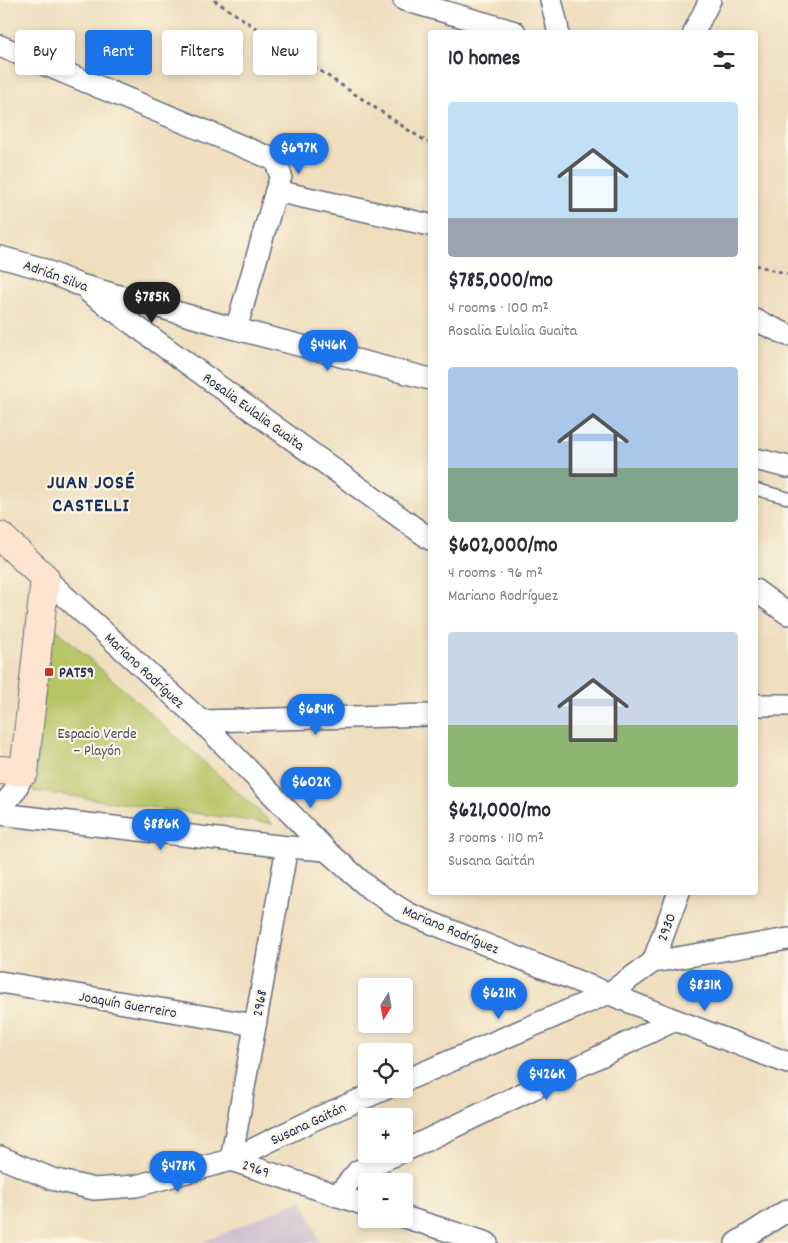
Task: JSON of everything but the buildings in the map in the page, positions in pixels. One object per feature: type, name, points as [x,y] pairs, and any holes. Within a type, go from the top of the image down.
[{"type":"street","points":[[404,0],[508,30]]},
{"type":"street","points":[[551,0],[558,30]]},
{"type":"street","points":[[695,30],[710,0]]},
{"type":"street","points":[[0,46],[275,160],[281,176],[236,329]]},
{"type":"street","points":[[276,191],[428,225]]},
{"type":"street","name":"Adrián Silva","points":[[0,257],[37,267],[77,284],[236,329],[428,378]]},
{"type":"street","name":"Rosalia Eulalia Guaita","points":[[77,284],[428,538]]},
{"type":"street","points":[[758,321],[788,335]]},
{"type":"street","points":[[758,460],[788,467]]},
{"type":"street","name":"Mariano Rodríguez","points":[[0,536],[201,721],[326,850],[370,889],[408,914],[788,1063]]},
{"type":"street","points":[[0,809],[16,791],[12,771],[45,578]]},
{"type":"street","points":[[758,592],[788,614]]},
{"type":"street","points":[[758,706],[788,704]]},
{"type":"street","points":[[201,721],[428,715]]},
{"type":"street","points":[[0,814],[326,850]]},
{"type":"street","name":"2968","points":[[231,1160],[287,847]]},
{"type":"street","name":"2930","points":[[653,962],[678,895]]},
{"type":"street","points":[[413,1077],[609,993],[653,962],[788,939]]},
{"type":"street","name":"Joaquín Guerreiro","points":[[0,982],[255,1025]]},
{"type":"street","points":[[413,1147],[675,1020]]},
{"type":"street","name":"Susana Gaitán","points":[[231,1160],[315,1119],[364,1098]]},
{"type":"street","name":"2969","points":[[0,1157],[52,1179],[94,1189],[136,1186],[231,1160],[358,1203]]},
{"type":"street","points":[[337,1196],[358,1171],[377,1163]]},
{"type":"street","points":[[736,1243],[788,1210]]},
{"type":"street","points":[[413,1220],[487,1243]]},
{"type":"street","points":[[413,1222],[427,1243]]},
{"type":"lane","points":[[758,490],[788,498]]},
{"type":"path","points":[[214,0],[419,138],[428,142]]},
{"type":"path","points":[[758,266],[788,274]]},
{"type":"shaded area","points":[[303,1199],[320,1243],[201,1243]]},
{"type":"green space","name":"Espacio Verde – Playón","points":[[52,625],[273,824],[33,791]]},
{"type":"place","name":"PAT59","points":[[49,672]]},
{"type":"district","name":"JUAN JOSÉ CASTELLI","points":[[91,492]]}]
